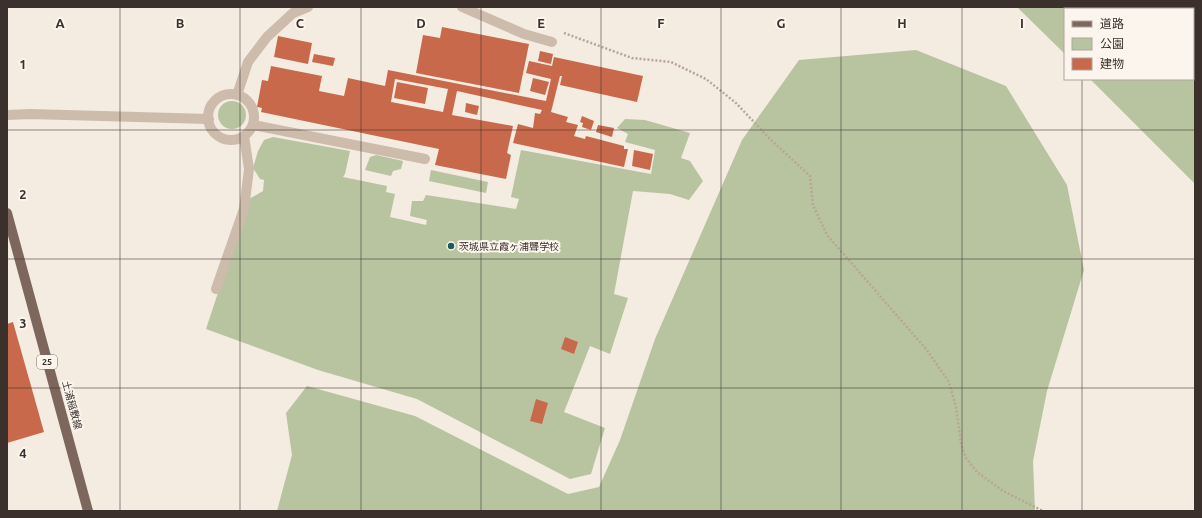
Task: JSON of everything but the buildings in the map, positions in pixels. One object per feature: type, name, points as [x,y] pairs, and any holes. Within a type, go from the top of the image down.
[{"type":"main road","name":"土浦稲敷線","points":[[7,213],[88,511]]},
{"type":"lane","points":[[237,95],[248,62],[267,37],[293,13],[308,7]]},
{"type":"lane","points":[[462,7],[524,34],[552,42]]},
{"type":"lane","points":[[230,94],[244,98],[252,109],[253,125],[250,131],[244,136],[230,140],[222,138],[216,133],[211,127],[209,119],[209,112],[216,100],[230,94]]},
{"type":"lane","points":[[7,115],[30,114],[209,119]]},
{"type":"lane","points":[[253,125],[425,159]]},
{"type":"lane","points":[[216,289],[244,209],[249,169],[244,136]]},
{"type":"path","points":[[559,31],[632,58],[671,62],[706,79],[736,104],[771,140],[810,176],[813,205],[827,235],[926,349],[949,382],[956,407],[961,444],[966,458],[977,472],[1002,491],[1043,511]]},
{"type":"green space","points":[[1017,7],[1195,7],[1195,184],[1091,80],[1194,80],[1194,8],[1064,8],[1064,53]]},
{"type":"green space","points":[[916,50],[1006,86],[1067,185],[1084,270],[1047,391],[1033,461],[1035,511],[277,511],[292,455],[286,413],[307,386],[415,416],[568,494],[599,487],[620,440],[655,339],[742,140],[799,60]]},
{"type":"green space","points":[[232,101],[242,105],[246,115],[242,125],[232,129],[222,125],[218,115],[222,105]]},
{"type":"green space","points":[[625,119],[645,120],[690,133],[681,158],[690,161],[703,181],[689,200],[670,194],[633,191],[614,294],[628,298],[610,354],[590,346],[564,412],[605,428],[591,474],[570,479],[417,399],[318,370],[206,329],[249,199],[263,191],[264,180],[260,179],[253,168],[258,151],[264,140],[273,137],[350,151],[343,177],[387,186],[386,192],[395,194],[390,217],[426,225],[427,220],[410,216],[412,201],[423,201],[426,195],[516,209],[519,199],[511,197],[521,150],[651,174],[655,150],[625,142],[628,134],[617,128]]},
{"type":"green space","points":[[376,155],[403,161],[401,169],[393,171],[391,176],[365,170],[370,157]]},
{"type":"green space","points":[[431,170],[488,182],[486,193],[429,181]]},
{"type":"place","name":"茨城県立霞ヶ浦聾学校","points":[[451,246]]}]
